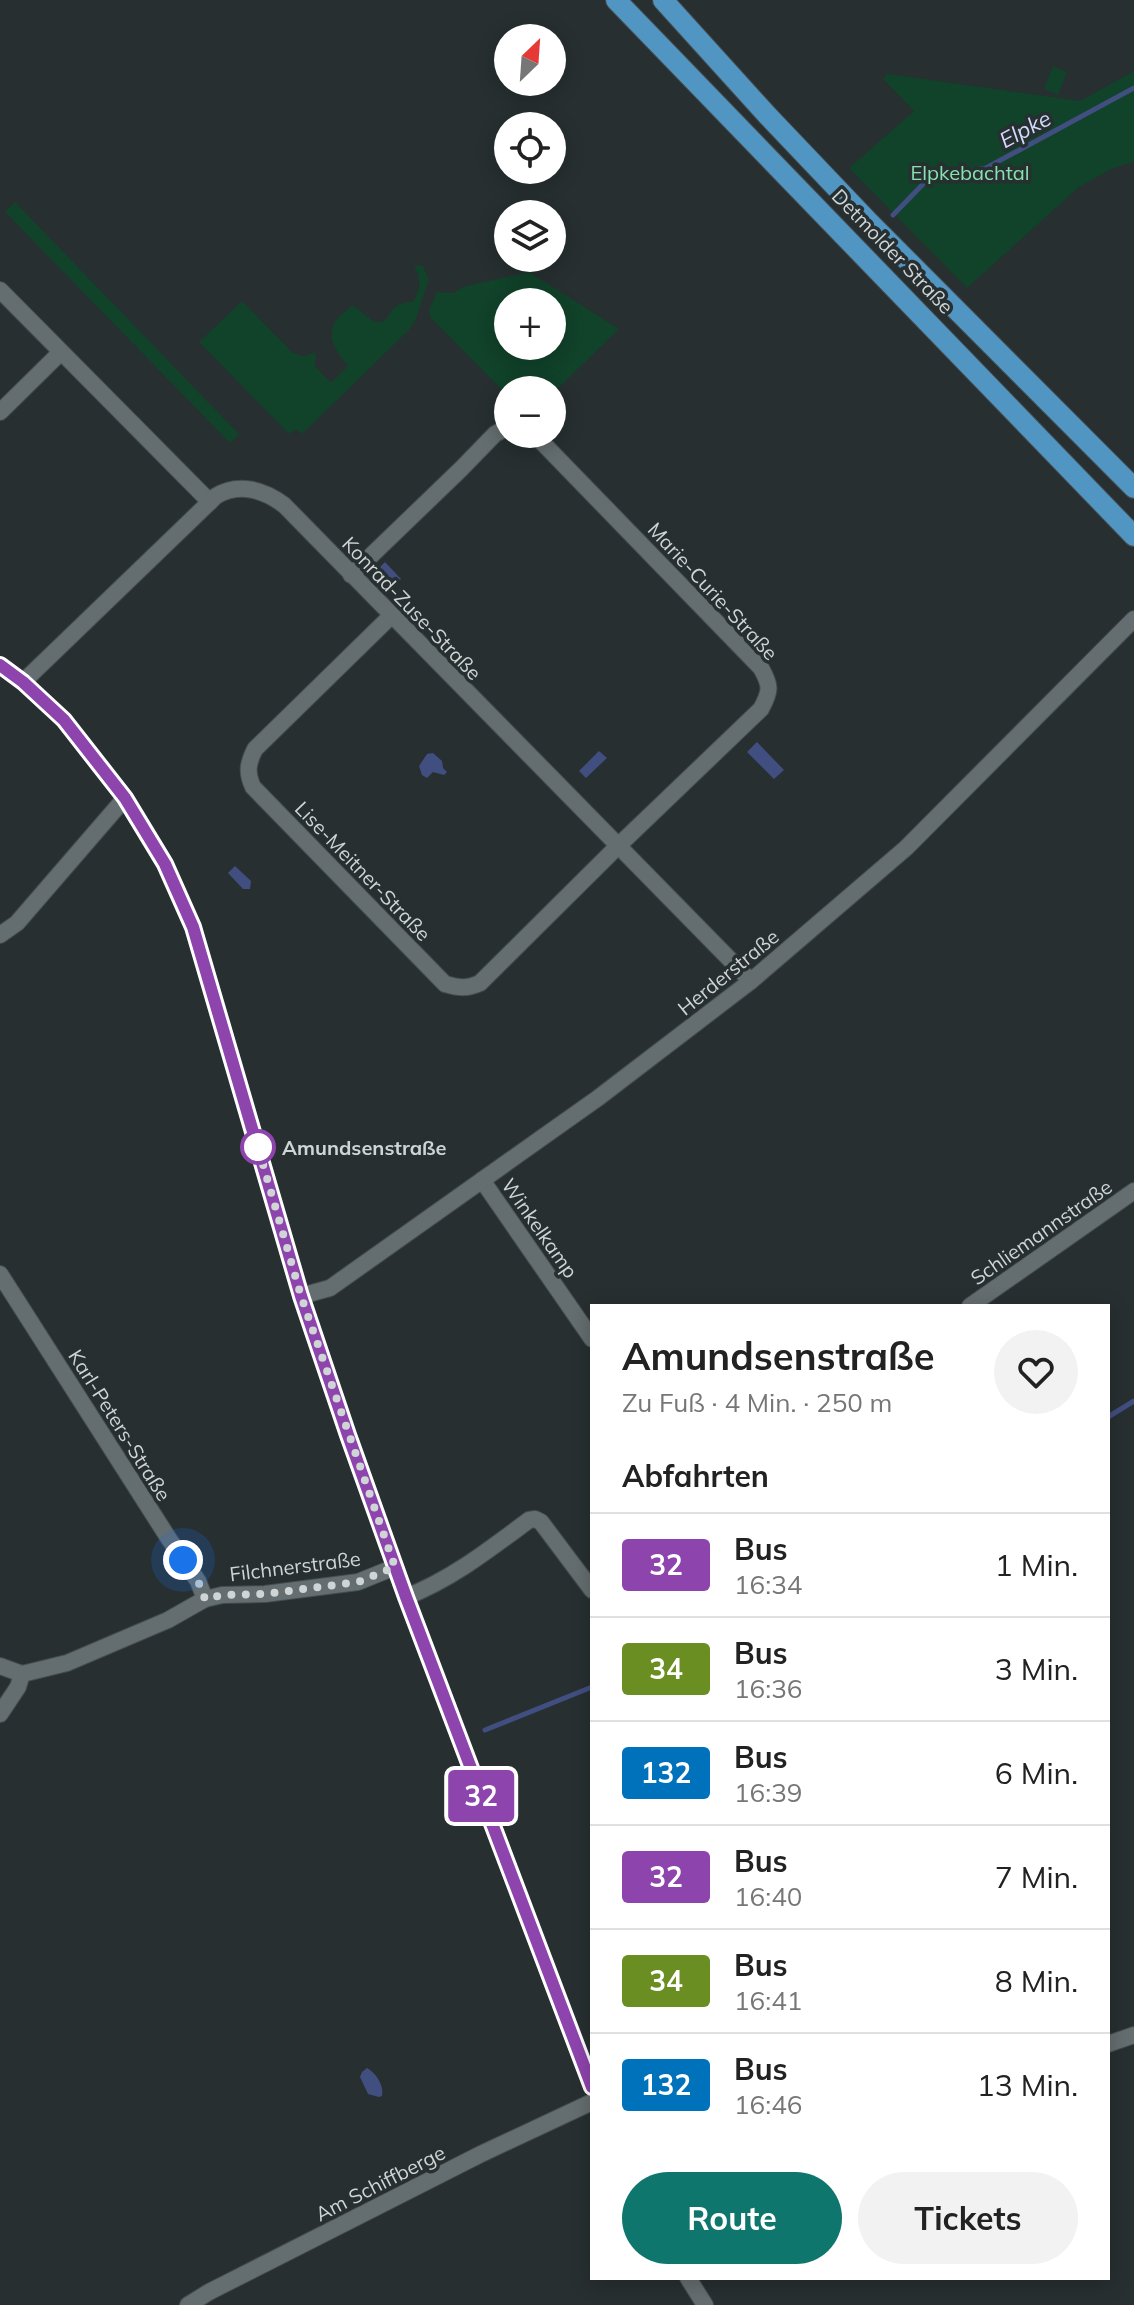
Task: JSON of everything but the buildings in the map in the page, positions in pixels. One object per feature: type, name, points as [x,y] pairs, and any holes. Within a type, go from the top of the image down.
[{"type":"main road","name":"Detmolder Straße","points":[[616,0],[911,304],[1129,521]]},
{"type":"main road","name":"Detmolder Straße","points":[[663,0],[768,116],[1134,488]]},
{"type":"main road","points":[[911,304],[932,285]]},
{"type":"street","points":[[0,290],[210,502]]},
{"type":"street","points":[[0,412],[60,353]]},
{"type":"street","points":[[351,575],[494,435]]},
{"type":"street","name":"Marie-Curie-Straße","points":[[548,448],[761,668],[769,684],[768,695],[761,709],[617,847]]},
{"type":"street","name":"Konrad-Zuse-Straße","points":[[23,682],[210,502],[233,489],[255,490],[275,499],[751,981]]},
{"type":"street","name":"Lise-Meitner-Straße","points":[[391,616],[255,749],[249,762],[248,775],[253,787],[445,984],[459,988],[480,983],[617,847]]},
{"type":"street","name":"Herderstraße","points":[[301,1296],[330,1288],[598,1098],[751,981],[906,848],[1134,619]]},
{"type":"street","points":[[0,665],[64,720],[125,798],[165,864],[193,927],[301,1296],[406,1597],[590,2082]]},
{"type":"street","points":[[0,935],[17,923],[125,798]]},
{"type":"street","name":"Winkelkamp","points":[[482,1180],[590,1336]]},
{"type":"street","name":"Schliemannstraße","points":[[973,1304],[1134,1191]]},
{"type":"street","name":"Karl-Peters-Straße","points":[[0,1274],[198,1581],[205,1599]]},
{"type":"street","points":[[406,1597],[460,1570],[529,1520],[535,1519],[541,1522],[590,1587]]},
{"type":"street","name":"Filchnerstraße","points":[[22,1674],[67,1663],[116,1643],[180,1615],[205,1599],[358,1582],[395,1567]]},
{"type":"street","points":[[0,1666],[22,1674],[18,1687],[0,1714]]},
{"type":"street","points":[[1110,2043],[1134,2035]]},
{"type":"street","name":"Am Schiffberge","points":[[188,2305],[481,2154],[590,2103]]},
{"type":"street","points":[[689,2280],[705,2305]]},
{"type":"green space","points":[[1053,66],[1067,72],[1058,95],[1044,89]]},
{"type":"green space","name":"Elpkebachtal","points":[[1134,71],[1134,162],[1111,169],[1079,187],[967,288],[849,168],[914,111],[883,79],[888,74],[1080,101]]},
{"type":"green space","points":[[15,202],[239,434],[230,443],[5,212]]},
{"type":"green space","points":[[414,265],[423,266],[429,279],[416,319],[409,330],[302,434],[295,429],[289,434],[199,342],[242,301],[293,353],[304,356],[316,352],[315,366],[331,383],[348,366],[336,350],[332,338],[337,319],[354,306],[374,321],[382,322],[396,306],[413,302],[419,284]]},
{"type":"green space","points":[[529,272],[554,288],[494,288],[494,360],[566,360],[566,295],[619,329],[566,380],[566,376],[494,376],[494,382],[430,317],[429,310],[437,292],[454,293],[462,287]]},
{"type":"water","points":[[385,562],[401,579],[393,586],[377,570]]},
{"type":"water","points":[[757,742],[784,770],[774,779],[747,752]]},
{"type":"water","points":[[599,751],[607,758],[586,778],[579,771]]},
{"type":"water","points":[[433,753],[442,761],[447,772],[444,775],[433,772],[427,778],[422,775],[419,766],[427,754]]},
{"type":"water","points":[[235,866],[251,881],[250,889],[243,889],[228,873]]},
{"type":"water","points":[[367,2068],[379,2080],[382,2096],[368,2094],[360,2077]]},
{"type":"waterway","name":"Elpke","points":[[893,215],[929,178],[986,168],[1134,88]]},
{"type":"waterway","points":[[1110,1416],[1134,1401]]},
{"type":"waterway","points":[[485,1730],[590,1688]]},
{"type":"bus line","name":"32","points":[[0,665],[64,720],[125,798],[165,864],[193,927],[301,1296],[348,1435],[406,1597],[590,2082]]},
{"type":"place","name":"Amundsenstraße","points":[[258,1147]]},
{"type":"route","points":[[183,1560],[198,1581],[205,1599],[358,1582],[395,1567],[301,1296],[258,1147]]}]
